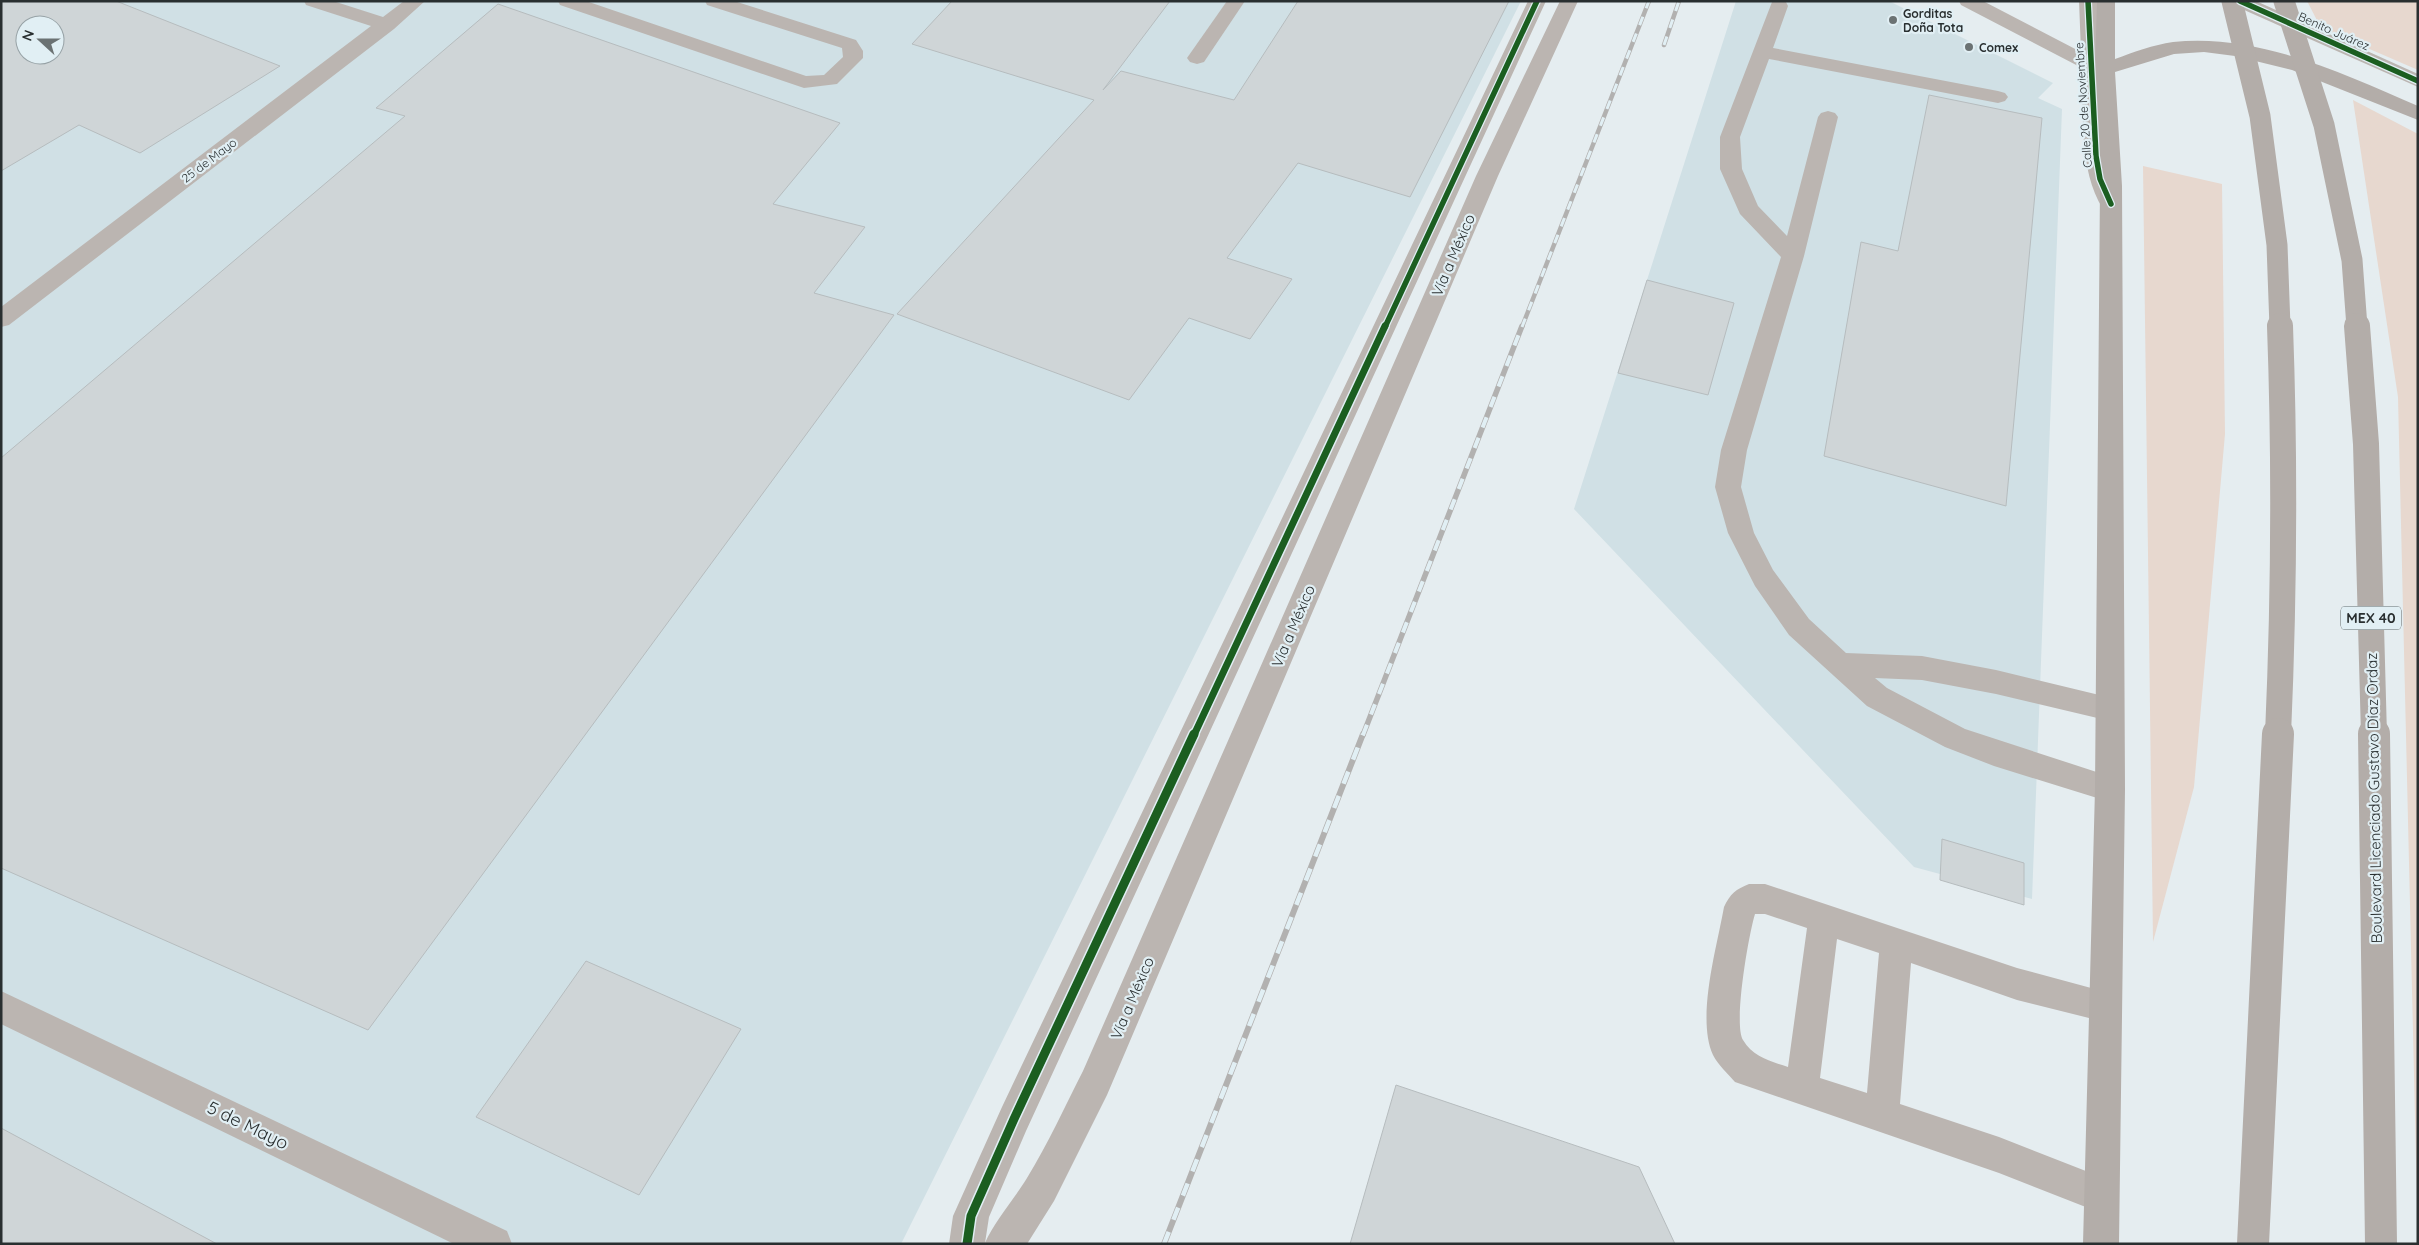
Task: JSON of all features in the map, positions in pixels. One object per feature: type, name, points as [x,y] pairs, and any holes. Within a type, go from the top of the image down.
[{"type":"main road","points":[[2106,1],[2098,67],[2173,48],[2201,46],[2241,52],[2334,76],[2418,114]]},
{"type":"main road","points":[[2232,1],[2260,116],[2277,245],[2284,425],[2281,665],[2253,1244]]},
{"type":"main road","name":"Boulevard Licenciado Gustavo Díaz Ordaz","points":[[2284,1],[2324,125],[2352,260],[2366,444],[2372,661],[2381,1244]]},
{"type":"main road","points":[[2101,1244],[2110,789],[2111,204]]},
{"type":"street","points":[[313,1],[387,25]]},
{"type":"street","name":"25 de Mayo","points":[[1,319],[416,1]]},
{"type":"street","points":[[566,1],[597,5],[804,82],[830,80],[853,58],[853,51],[849,44],[714,1]]},
{"type":"street","points":[[1197,58],[1236,1]]},
{"type":"street","points":[[967,1244],[971,1216],[1014,1119],[1537,1]]},
{"type":"street","name":"Vía a México","points":[[1003,1244],[1010,1237],[1040,1188],[1095,1083],[1463,233],[1569,1]]},
{"type":"street","points":[[1968,1],[2098,67]]},
{"type":"street","points":[[2010,1],[2010,21]]},
{"type":"street","name":"Calle 20 de Noviembre","points":[[2088,1],[2098,67],[2100,179],[2111,204]]},
{"type":"street","name":"Benito Juárez","points":[[2240,1],[2418,81]]},
{"type":"street","points":[[1780,6],[1730,137],[1731,169],[1748,209],[1793,256]]},
{"type":"street","points":[[1763,52],[1998,97]]},
{"type":"street","points":[[1828,117],[1793,256],[1734,450],[1728,487],[1741,534],[1764,578],[1799,627],[1877,697],[1955,738],[1994,753],[2110,789]]},
{"type":"street","points":[[1432,226],[1463,233]]},
{"type":"street","points":[[1352,393],[1389,403]]},
{"type":"street","points":[[1840,665],[1922,668],[1996,682],[2110,709]]},
{"type":"street","points":[[2101,1195],[1999,1155],[1747,1070],[1726,1046],[1722,1012],[1740,907],[1749,899],[1765,899],[2017,984],[2105,1006]]},
{"type":"street","points":[[1802,1089],[1824,919]]},
{"type":"street","points":[[1882,1115],[1896,943]]},
{"type":"street","name":"5 de Mayo","points":[[1,1007],[494,1244]]},
{"type":"shaded area","points":[[1,1],[1521,1],[901,1244],[1,1244]]},
{"type":"shaded area","points":[[1736,1],[1889,1],[2053,83],[2038,98],[2062,109],[2032,899],[1914,867],[1574,509]]},
{"type":"shaded area","points":[[2307,1],[2418,1],[2418,70],[2321,28]]},
{"type":"shaded area","points":[[2353,100],[2418,134],[2418,1244],[2398,397]]},
{"type":"shaded area","points":[[2143,166],[2222,184],[2225,434],[2194,787],[2153,942]]},
{"type":"building","points":[[1,1],[116,1],[280,66],[140,153],[79,125],[1,171]]},
{"type":"building","points":[[952,1],[1170,1],[1103,90],[1121,71],[1234,100],[1298,1],[1509,1],[1410,197],[1298,163],[1227,258],[1292,279],[1250,339],[1189,318],[1129,400],[897,314],[1094,100],[912,44]]},
{"type":"building","points":[[498,4],[840,123],[773,204],[865,227],[814,293],[894,315],[368,1030],[1,868],[1,458],[405,116],[376,108]]},
{"type":"building","points":[[1929,95],[2042,118],[2006,506],[1824,456],[1861,242],[1898,251]]},
{"type":"building","points":[[1647,280],[1734,303],[1708,395],[1618,373]]},
{"type":"building","points":[[1942,839],[2024,863],[2024,905],[1940,880]]},
{"type":"building","points":[[586,961],[741,1029],[639,1195],[476,1117]]},
{"type":"building","points":[[1396,1085],[1639,1167],[1675,1244],[1350,1244]]},
{"type":"building","points":[[1,1128],[217,1244],[1,1244]]},
{"type":"railway","points":[[1522,327],[1649,1]]},
{"type":"railway","points":[[1664,45],[1679,1]]},
{"type":"railway","points":[[1363,735],[1522,326]]},
{"type":"railway","points":[[1164,1244],[1363,734]]},
{"type":"cycle path","points":[[967,1244],[971,1216],[1014,1119],[1537,1]]},
{"type":"cycle path","points":[[2088,1],[2096,156],[2100,179],[2111,204]]},
{"type":"cycle path","points":[[2240,1],[2418,81]]},
{"type":"place","name":"Gorditas Doña Tota","points":[[1893,20]]},
{"type":"place","name":"Comex","points":[[1969,47]]}]
